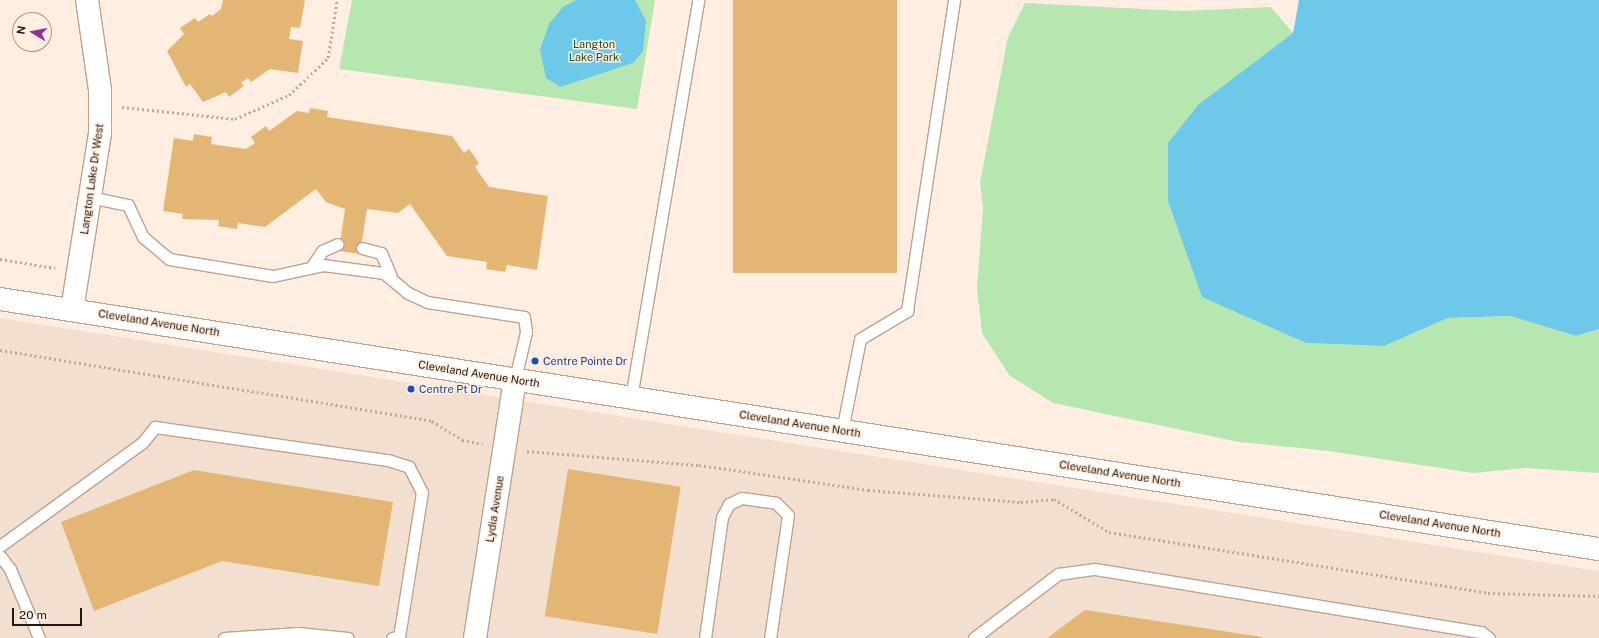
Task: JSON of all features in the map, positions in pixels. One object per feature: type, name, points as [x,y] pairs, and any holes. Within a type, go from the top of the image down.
[{"type":"street","name":"Langton Lake Dr West","points":[[62,308],[90,196],[101,106],[87,0]]},
{"type":"street","name":"Cleveland Avenue North","points":[[0,299],[1599,550]]},
{"type":"street","name":"Lydia Avenue","points":[[475,638],[515,380]]},
{"type":"lane","points":[[631,398],[698,0]]},
{"type":"lane","points":[[842,431],[860,339],[907,311],[954,0]]},
{"type":"lane","points":[[90,196],[128,205],[143,237],[169,259],[273,276],[312,266],[391,276]]},
{"type":"lane","points":[[312,266],[322,251],[338,244]]},
{"type":"lane","points":[[362,248],[381,253],[391,276],[408,293],[427,302],[524,318],[526,332],[515,380]]},
{"type":"lane","points":[[0,546],[142,443],[156,426],[388,460],[409,467],[422,492],[399,637],[392,638]]},
{"type":"lane","points":[[705,638],[722,517],[729,504],[742,498],[776,502],[788,515],[770,638]]},
{"type":"lane","points":[[0,556],[10,569],[39,638]]},
{"type":"lane","points":[[974,638],[1058,574],[1095,569],[1481,632],[1489,638]]},
{"type":"lane","points":[[224,638],[298,633],[348,638]]},
{"type":"path","points":[[101,106],[235,120],[289,95],[328,58],[337,0]]},
{"type":"path","points":[[0,259],[58,269]]},
{"type":"path","points":[[59,261],[58,269],[62,308]]},
{"type":"path","points":[[0,350],[432,422],[462,440],[505,448],[699,465],[868,490],[1021,502],[1054,499],[1109,532],[1488,593],[1599,596]]},
{"type":"shaded area","points":[[0,318],[1599,571],[1599,638],[0,638]]},
{"type":"green space","name":"Langton Lake Park","points":[[352,0],[655,0],[637,109],[339,69]]},
{"type":"green space","points":[[1025,3],[1183,11],[1271,7],[1293,33],[1250,67],[1256,319],[1306,343],[1384,346],[1448,318],[1510,316],[1576,336],[1599,329],[1599,473],[1525,468],[1473,473],[1329,451],[1239,442],[1053,403],[1009,375],[982,333],[977,288],[983,208],[980,182],[1008,37]]},
{"type":"water","points":[[576,0],[635,0],[646,21],[643,51],[633,63],[560,87],[546,78],[540,50],[549,24],[563,7]]},
{"type":"water","points":[[1299,0],[1599,0],[1599,329],[1576,336],[1510,316],[1448,318],[1384,346],[1306,343],[1202,297],[1168,201],[1168,143],[1198,105],[1293,33]]},
{"type":"building","points":[[223,0],[305,0],[300,28],[291,27],[289,39],[303,41],[298,73],[270,69],[251,82],[248,78],[241,83],[244,86],[229,97],[226,92],[203,102],[190,84],[186,87],[167,51],[184,34],[180,28],[195,18],[198,22],[210,14],[212,16],[221,9]]},
{"type":"building","points":[[733,0],[897,0],[897,273],[733,273]]},
{"type":"building","points":[[310,108],[328,111],[327,117],[452,136],[464,153],[469,149],[479,163],[475,167],[489,187],[548,196],[537,270],[507,265],[505,272],[486,269],[487,262],[447,256],[410,204],[398,213],[367,209],[360,254],[339,251],[345,209],[326,202],[316,189],[265,227],[238,223],[237,229],[218,226],[219,220],[182,219],[183,214],[163,211],[174,138],[193,141],[194,134],[212,137],[211,144],[246,149],[255,143],[251,137],[266,126],[269,131],[297,111],[309,113]]},
{"type":"building","points":[[568,469],[681,487],[657,634],[545,616]]},
{"type":"building","points":[[194,470],[393,502],[379,586],[222,561],[94,611],[61,522]]},
{"type":"building","points":[[1085,610],[1262,637],[1262,638],[1047,638]]},
{"type":"place","name":"Centre Pointe Dr","points":[[535,361]]},
{"type":"place","name":"Centre Pt Dr","points":[[411,389]]}]
